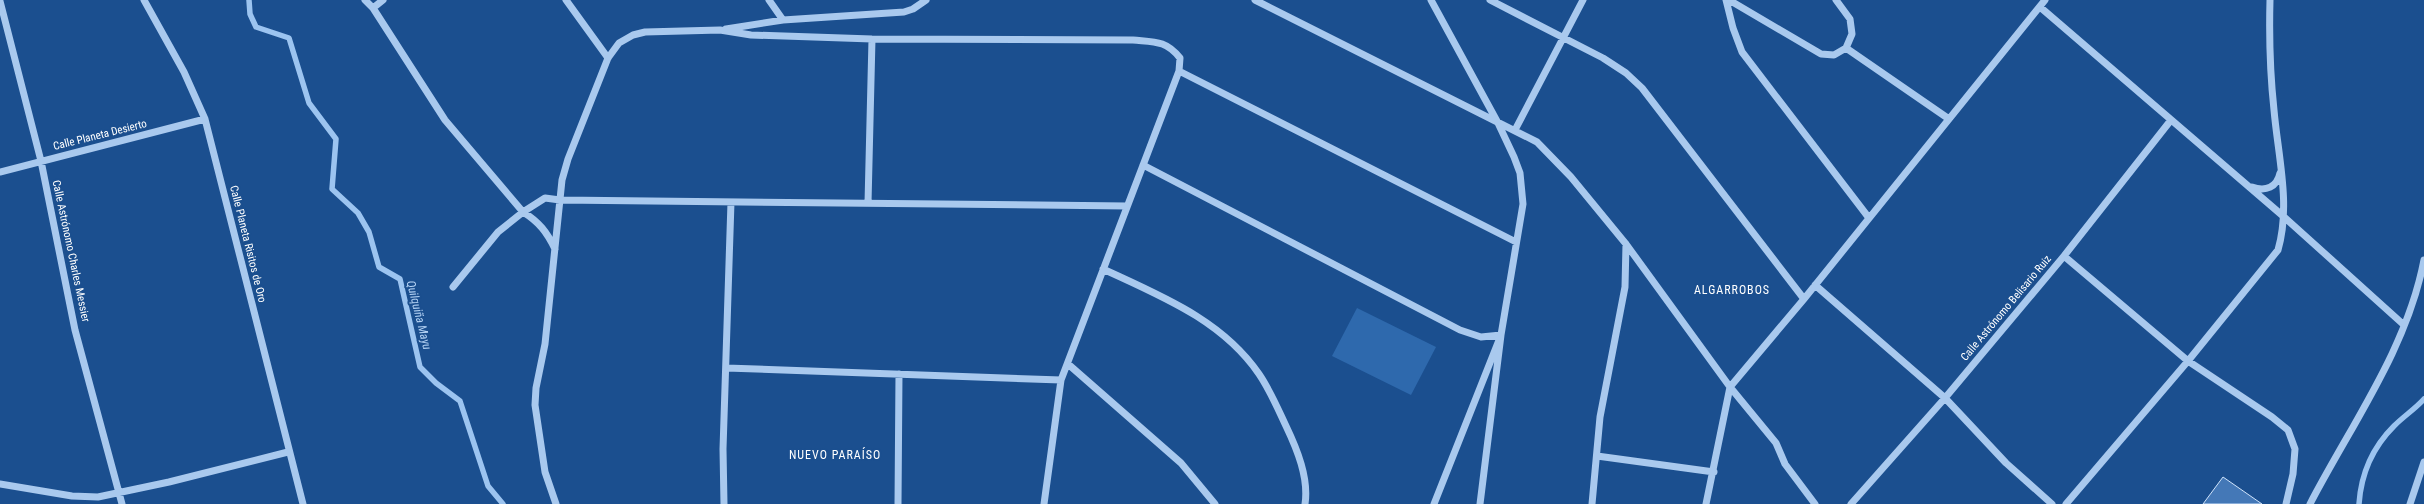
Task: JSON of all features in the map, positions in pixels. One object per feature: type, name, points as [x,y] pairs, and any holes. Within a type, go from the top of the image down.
[{"type":"street","name":"Calle Planeta Risitos de Oro","points":[[144,0],[184,72],[205,119],[288,452],[303,504]]},
{"type":"street","points":[[365,0],[373,8],[445,120],[523,212],[536,220],[548,233],[556,251]]},
{"type":"street","points":[[373,8],[383,0]]},
{"type":"street","points":[[566,0],[608,58]]},
{"type":"street","points":[[769,0],[783,20]]},
{"type":"street","points":[[720,30],[783,20],[904,12],[913,9],[926,0]]},
{"type":"street","points":[[1255,0],[1537,142],[1571,177],[1626,244],[1730,388],[1776,443],[1785,464],[1815,504]]},
{"type":"street","points":[[1431,0],[1498,123],[1520,174],[1522,189],[1522,204],[1501,335],[1480,504]]},
{"type":"street","points":[[1490,0],[1563,39],[1603,58],[1626,73],[1642,88],[1804,299]]},
{"type":"street","points":[[1515,130],[1583,0]]},
{"type":"street","points":[[1727,0],[1822,54],[1834,55],[1846,48],[1852,34],[1850,19],[1836,0]]},
{"type":"street","points":[[1727,0],[1732,28],[1742,52],[1869,218]]},
{"type":"street","points":[[1706,504],[1714,472],[1730,388],[1804,299],[2045,0]]},
{"type":"street","points":[[2066,504],[2188,361],[2278,250],[2283,231],[2283,216],[2281,165],[2274,110],[2270,49],[2270,0]]},
{"type":"street","name":"Calle Astrónomo Charles Messier","points":[[0,1],[41,161],[75,330],[122,504]]},
{"type":"street","points":[[2040,7],[2283,216],[2404,325]]},
{"type":"street","points":[[556,504],[545,472],[535,405],[536,388],[545,344],[556,251],[560,200],[568,159],[608,58],[619,43],[632,35],[675,29],[720,30],[751,35],[872,39],[1125,40],[1158,42],[1171,47],[1180,58],[1178,71],[1061,380],[1044,504]]},
{"type":"street","points":[[868,203],[872,39]]},
{"type":"street","points":[[1846,48],[1949,119]]},
{"type":"street","points":[[1178,71],[1516,242]]},
{"type":"street","name":"Calle Planeta Desierto","points":[[0,172],[205,119]]},
{"type":"street","name":"Calle Astrónomo Belisario Ruiz","points":[[1851,504],[1944,398],[2064,256],[2171,120]]},
{"type":"street","points":[[1143,165],[1460,330],[1481,337],[1501,335]]},
{"type":"street","points":[[2246,184],[2260,190],[2270,188],[2278,181],[2281,165]]},
{"type":"street","points":[[453,287],[498,232],[523,212],[545,198],[560,200],[1128,206]]},
{"type":"street","points":[[724,504],[723,449],[731,202]]},
{"type":"street","points":[[1592,504],[1600,417],[1625,287],[1626,244]]},
{"type":"street","points":[[2064,256],[2188,361],[2272,417],[2288,430],[2295,449],[2293,474],[2286,504]]},
{"type":"street","points":[[2310,504],[2331,463],[2367,406],[2404,325],[2419,286],[2424,260]]},
{"type":"street","points":[[1103,270],[1186,308],[1218,330],[1241,351],[1260,375],[1293,440],[1305,484],[1304,504]]},
{"type":"street","points":[[1815,285],[1944,398],[2006,463],[2052,504]]},
{"type":"street","points":[[1434,504],[1501,335]]},
{"type":"street","points":[[1068,364],[1181,463],[1215,504]]},
{"type":"street","points":[[726,368],[1061,380]]},
{"type":"street","points":[[898,504],[899,374]]},
{"type":"street","points":[[0,484],[72,496],[98,497],[288,452]]},
{"type":"street","points":[[1597,456],[1714,472]]},
{"type":"street","points":[[2410,504],[2424,462]]},
{"type":"shaded area","points":[[1357,308],[1436,347],[1411,395],[1332,356]]},
{"type":"building","points":[[2223,477],[2262,504],[2203,504]]},
{"type":"waterway","name":"Quilquiña Mayu","points":[[249,0],[250,14],[256,27],[289,38],[309,103],[336,139],[332,189],[358,213],[369,232],[379,267],[400,279],[420,367],[436,383],[460,401],[488,486],[503,504]]},
{"type":"waterway","points":[[2359,504],[2362,482],[2374,452],[2394,426],[2424,399]]},
{"type":"district","name":"ALGARROBOS","points":[[1732,290]]},
{"type":"district","name":"NUEVO PARAÍSO","points":[[835,455]]}]
